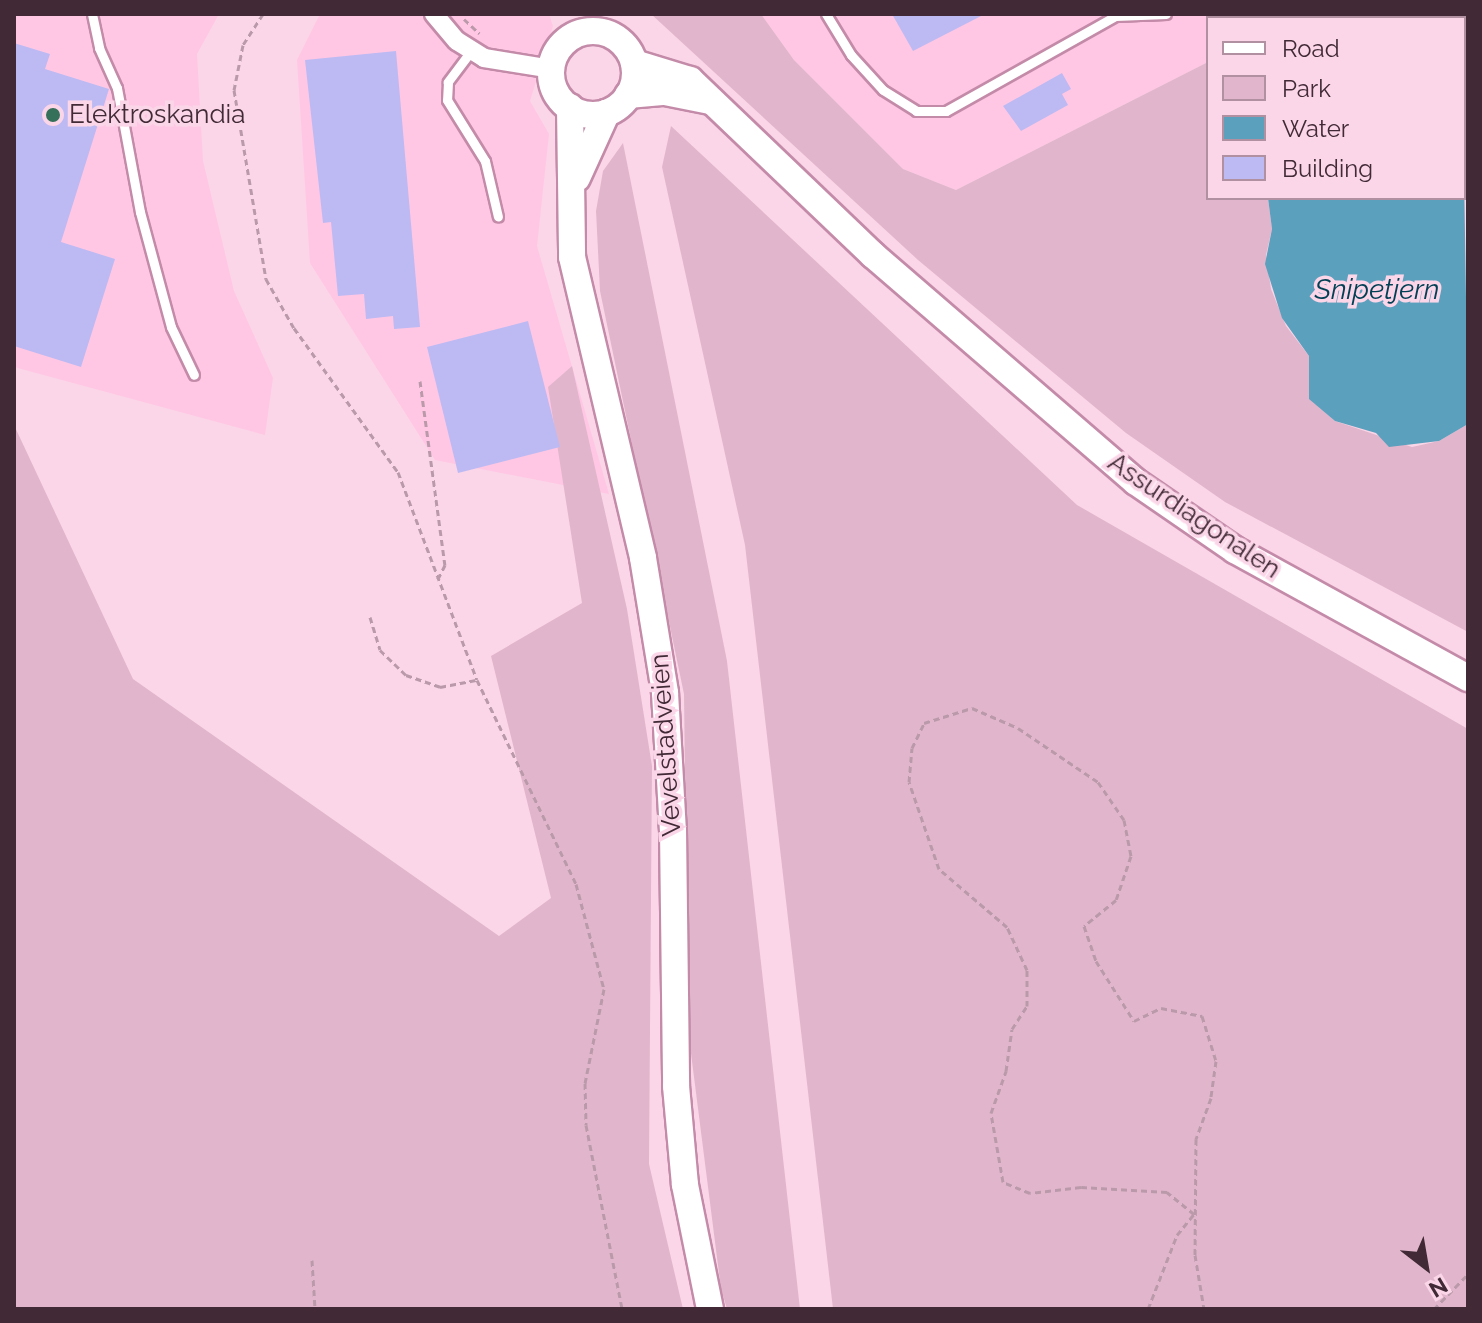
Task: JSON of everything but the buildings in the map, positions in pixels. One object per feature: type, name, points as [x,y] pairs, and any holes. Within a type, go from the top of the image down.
[{"type":"main road","points":[[551,69],[558,50],[574,25],[591,31],[606,24],[625,46],[634,63],[628,95],[665,92],[710,101]]},
{"type":"main road","points":[[634,63],[690,80],[710,101]]},
{"type":"main road","name":"Vevelstadveien","points":[[551,69],[553,87],[570,107],[570,240],[575,276],[643,558],[662,671],[673,818],[676,1086],[685,1185],[710,1309]]},
{"type":"main road","name":"Vevelstadveien","points":[[572,188],[607,112],[628,95]]},
{"type":"main road","name":"Assurdiagonalen","points":[[710,101],[909,286],[1136,482],[1235,550],[1468,678]]},
{"type":"main road","points":[[570,107],[588,114],[607,112]]},
{"type":"street","points":[[434,14],[471,51],[499,63],[551,69]]},
{"type":"lane","points":[[92,14],[99,48],[117,88],[140,212],[171,327],[194,375]]},
{"type":"lane","points":[[826,14],[851,55],[883,90],[916,111],[946,111],[972,100],[1114,15],[1166,14]]},
{"type":"lane","points":[[471,51],[448,82],[447,100],[485,161],[498,217]]},
{"type":"path","points":[[263,14],[243,45],[234,90],[266,279],[294,328],[392,460],[477,680],[571,871],[602,981],[604,998],[584,1109],[593,1181],[622,1309]]},
{"type":"path","points":[[420,381],[445,565],[437,581]]},
{"type":"path","points":[[370,617],[380,650],[406,675],[440,687],[477,680]]},
{"type":"path","points":[[1194,1214],[1167,1192],[1081,1187],[1030,1193],[1003,1182],[991,1113],[1006,1071],[1012,1029],[1027,1006],[1027,970],[1007,927],[939,869],[909,782],[912,748],[924,723],[972,708],[1018,728],[1098,782],[1124,820],[1131,856],[1116,900],[1084,926],[1096,961],[1134,1021],[1161,1008],[1202,1016],[1216,1061],[1211,1098],[1196,1139],[1194,1214],[1197,1287],[1204,1309]]},
{"type":"path","points":[[1148,1309],[1177,1235],[1194,1214]]},
{"type":"path","points":[[312,1260],[315,1309]]},
{"type":"path","points":[[1434,1309],[1468,1274]]},
{"type":"shaded area","points":[[14,14],[219,14],[197,54],[203,161],[234,291],[273,378],[265,435],[14,367]]},
{"type":"shaded area","points":[[320,14],[549,14],[553,26],[530,101],[549,134],[537,246],[609,494],[435,460],[310,263],[297,60]]},
{"type":"shaded area","points":[[761,14],[1302,14],[1206,16],[1206,63],[956,190],[903,169],[794,60]]},
{"type":"shaded area","points":[[1378,14],[1468,14],[1468,23],[1466,16]]},
{"type":"green space","points":[[651,14],[761,14],[794,60],[903,169],[956,190],[1206,63],[1206,200],[1268,200],[1272,229],[1266,255],[1271,289],[1286,326],[1309,356],[1310,399],[1335,421],[1412,447],[1439,441],[1468,424],[1468,632],[1225,502],[1126,433],[918,260]]},
{"type":"green space","points":[[1378,14],[1390,16],[1298,16]]},
{"type":"green space","points":[[1466,28],[1468,28],[1468,173],[1466,172]]},
{"type":"green space","points":[[671,126],[1077,505],[1468,729],[1468,1309],[833,1309],[745,545],[662,167]]},
{"type":"green space","points":[[623,143],[727,661],[800,1309],[727,1309],[721,1289],[688,1030],[684,694],[600,291],[596,211],[603,171]]},
{"type":"green space","points":[[572,366],[627,609],[652,766],[649,1164],[683,1309],[14,1309],[14,425],[133,679],[499,936],[551,898],[491,656],[582,603],[548,387]]},
{"type":"water","name":"Snipetjern","points":[[1268,200],[1464,200],[1468,424],[1439,441],[1389,447],[1376,433],[1335,421],[1309,399],[1309,356],[1282,318],[1265,264],[1272,229]]},
{"type":"place","name":"Elektroskandia","points":[[53,115]]}]
